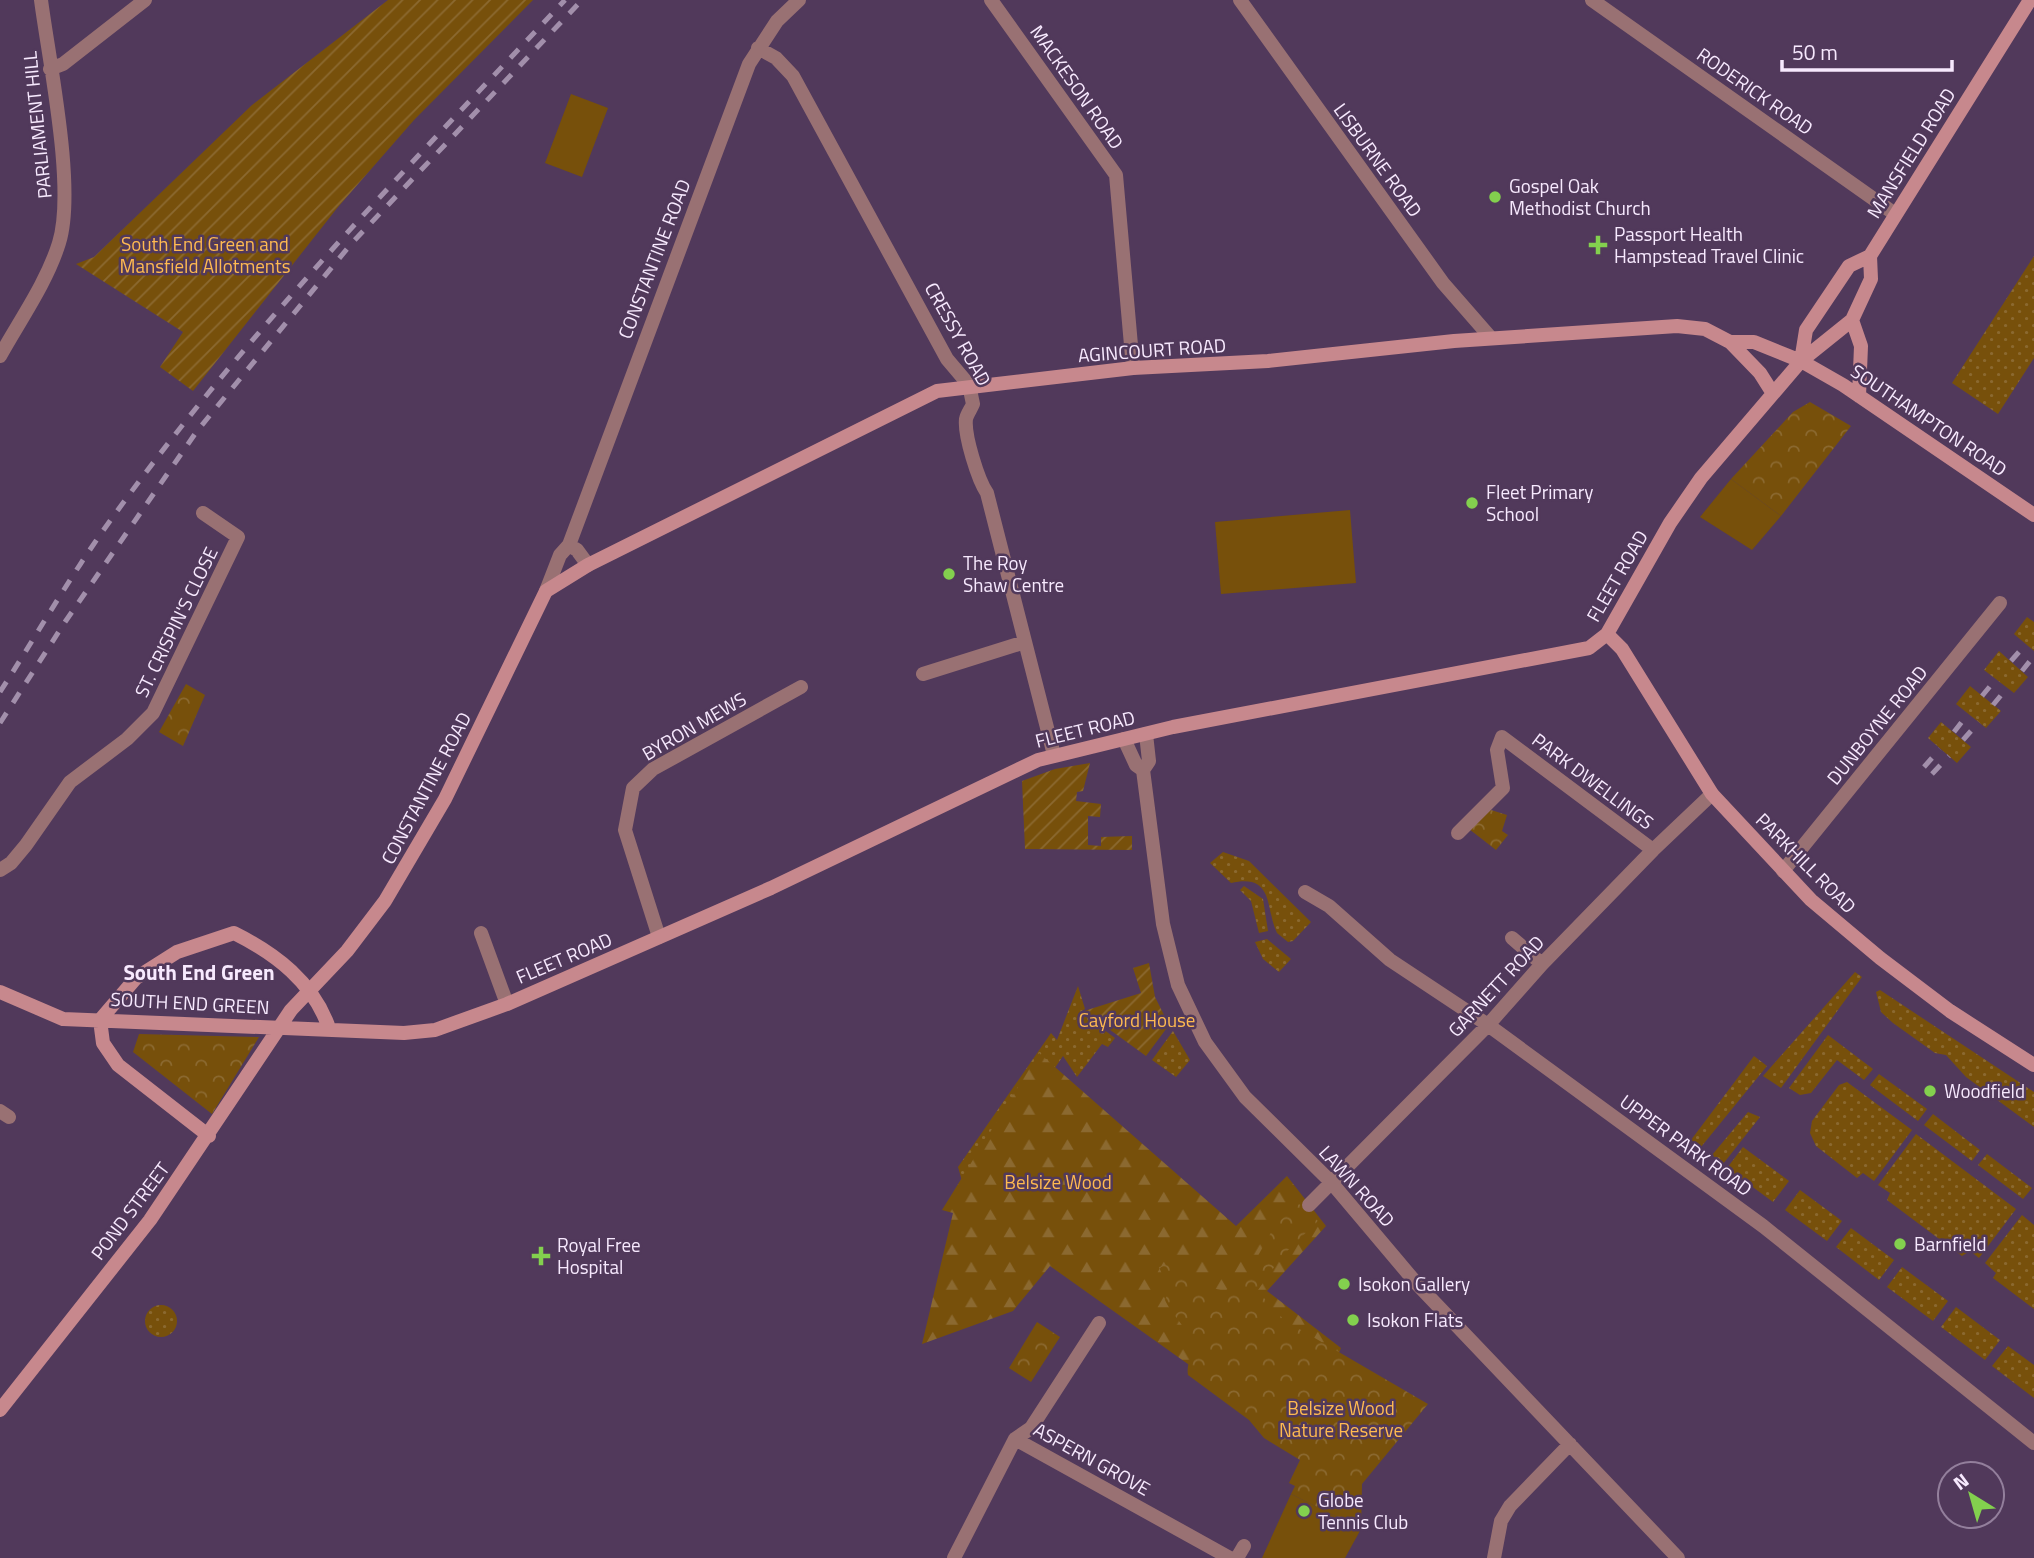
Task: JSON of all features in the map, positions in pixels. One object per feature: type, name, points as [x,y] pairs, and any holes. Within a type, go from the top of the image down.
[{"type":"main road","name":"MANSFIELD ROAD","points":[[1801,361],[1852,320],[1871,279],[1870,256],[2030,0]]},
{"type":"main road","name":"MANSFIELD ROAD","points":[[1801,361],[1806,330],[1849,266],[1870,256]]},
{"type":"main road","points":[[1852,320],[1861,346],[1859,396]]},
{"type":"main road","name":"AGINCOURT ROAD","points":[[546,591],[588,565],[937,391],[1133,368],[1268,361],[1491,338],[1677,326],[1705,329],[1730,342],[1754,342],[1801,361]]},
{"type":"main road","points":[[1730,342],[1760,373],[1772,393]]},
{"type":"main road","name":"FLEET ROAD","points":[[281,1026],[404,1033],[435,1030],[507,1004],[771,888],[1023,766],[1054,755],[1146,733],[1589,648],[1607,634],[1670,523],[1701,478],[1801,361]]},
{"type":"main road","name":"SOUTHAMPTON ROAD","points":[[1801,361],[1859,396],[2034,515]]},
{"type":"main road","name":"CONSTANTINE ROAD","points":[[281,1026],[311,988],[347,951],[385,901],[427,831],[546,591]]},
{"type":"main road","name":"PARKHILL ROAD","points":[[1607,634],[1622,649],[1712,794],[1811,900],[1880,958],[1950,1011],[2034,1065]]},
{"type":"main road","name":"SOUTH END GREEN","points":[[100,1020],[135,978],[177,952],[234,933],[270,952],[311,988]]},
{"type":"main road","points":[[311,988],[329,1028]]},
{"type":"main road","points":[[0,992],[63,1019],[100,1020],[103,1043],[118,1065],[209,1136]]},
{"type":"main road","name":"SOUTH END GREEN","points":[[100,1020],[281,1026]]},
{"type":"main road","name":"POND STREET","points":[[0,1410],[145,1227],[281,1026]]},
{"type":"street","name":"PARLIAMENT HILL","points":[[0,356],[54,257],[63,229],[65,190],[41,0]]},
{"type":"street","points":[[50,69],[63,64],[145,0]]},
{"type":"street","name":"CONSTANTINE ROAD","points":[[546,591],[560,555],[569,545],[749,64],[777,21],[799,0]]},
{"type":"street","name":"MACKESON ROAD","points":[[992,0],[1116,175],[1133,368]]},
{"type":"street","name":"LISBURNE ROAD","points":[[1240,0],[1443,283],[1491,338]]},
{"type":"street","name":"RODERICK ROAD","points":[[1592,0],[1895,214]]},
{"type":"street","name":"CRESSY ROAD","points":[[758,48],[785,65],[793,76],[947,359],[969,386],[973,404],[966,417],[966,428],[981,484],[987,493],[1054,755]]},
{"type":"street","name":"ST. CRISPIN'S CLOSE","points":[[0,870],[11,863],[26,845],[70,782],[127,739],[153,713],[238,537],[203,513]]},
{"type":"street","points":[[569,545],[578,550],[588,565]]},
{"type":"street","name":"DUNBOYNE ROAD","points":[[1783,871],[2000,603]]},
{"type":"street","points":[[923,674],[1025,642]]},
{"type":"street","name":"BYRON MEWS","points":[[659,937],[625,830],[633,788],[653,769],[802,687]]},
{"type":"street","name":"LAWN ROAD","points":[[1146,733],[1149,761],[1143,770],[1150,810],[1152,862],[1163,924],[1178,985],[1205,1042],[1245,1097],[1331,1182],[1417,1284],[1678,1558]]},
{"type":"street","name":"PARK DWELLINGS","points":[[1458,833],[1503,788],[1497,750],[1502,737],[1653,850]]},
{"type":"street","name":"LAWN ROAD","points":[[1124,739],[1136,765],[1143,770]]},
{"type":"street","name":"GARNETT ROAD","points":[[1309,1205],[1488,1025],[1542,964],[1653,850],[1712,794]]},
{"type":"street","name":"UPPER PARK ROAD","points":[[1305,892],[1329,906],[1390,960],[1488,1025],[1773,1234],[2034,1443]]},
{"type":"street","points":[[481,933],[507,1004]]},
{"type":"street","points":[[1512,938],[1542,964]]},
{"type":"street","points":[[1015,1438],[1031,1428],[1099,1323]]},
{"type":"street","name":"ASPERN GROVE","points":[[954,1558],[1015,1438],[1230,1558]]},
{"type":"street","points":[[1494,1558],[1501,1521],[1510,1506],[1570,1444]]},
{"type":"green space","name":"South End Green and Mansfield Allotments","points":[[388,0],[533,0],[414,120],[338,207],[193,391],[160,367],[183,332],[76,264],[94,257],[252,105]]},
{"type":"green space","points":[[571,94],[608,108],[582,177],[545,163]]},
{"type":"green space","points":[[2034,256],[2034,358],[1998,414],[1952,383]]},
{"type":"green space","points":[[1810,402],[1851,426],[1781,516],[1731,479],[1793,412]]},
{"type":"green space","points":[[1731,479],[1781,516],[1752,550],[1700,517]]},
{"type":"green space","points":[[1350,510],[1356,583],[1221,594],[1215,522]]},
{"type":"green space","points":[[2027,617],[2034,622],[2034,651],[2014,634]]},
{"type":"green space","points":[[1999,651],[2028,677],[2014,693],[1984,670]]},
{"type":"green space","points":[[186,684],[205,695],[183,746],[159,732]]},
{"type":"green space","points":[[1970,686],[2001,711],[1986,728],[1956,704]]},
{"type":"green space","points":[[1941,722],[1971,747],[1957,763],[1928,738]]},
{"type":"green space","points":[[1090,763],[1083,791],[1077,792],[1076,801],[1101,804],[1100,817],[1088,816],[1088,845],[1101,846],[1101,837],[1132,836],[1132,850],[1025,849],[1022,781],[1055,769]]},
{"type":"green space","points":[[1491,810],[1507,815],[1502,831],[1508,835],[1496,850],[1469,829],[1476,819]]},
{"type":"green space","points":[[1223,852],[1249,861],[1311,922],[1293,941],[1288,942],[1277,933],[1262,888],[1245,881],[1231,883],[1210,863]]},
{"type":"green space","points":[[1244,886],[1263,899],[1268,931],[1259,933],[1251,901],[1240,890]]},
{"type":"green space","points":[[1267,939],[1291,959],[1279,972],[1263,959],[1255,942]]},
{"type":"green space","name":"Cayford House","points":[[1149,963],[1155,997],[1169,1025],[1146,1056],[1084,1011],[1141,993],[1133,968]]},
{"type":"green space","points":[[1855,972],[1862,977],[1781,1088],[1763,1076]]},
{"type":"green space","points":[[1078,986],[1085,1009],[1080,1012],[1115,1038],[1108,1047],[1102,1044],[1077,1077],[1063,1056],[967,1198],[958,1167],[1051,1033],[1057,1040]]},
{"type":"green space","points":[[1880,990],[2034,1092],[2034,1127],[1966,1077],[1946,1055],[1935,1053],[1893,1023],[1881,1012],[1876,992]]},
{"type":"green space","points":[[1173,1031],[1190,1060],[1176,1077],[1152,1060]]},
{"type":"green space","points":[[139,1034],[259,1037],[212,1114],[133,1052]]},
{"type":"green space","points":[[1828,1035],[1873,1069],[1864,1080],[1837,1060],[1811,1093],[1800,1095],[1789,1088]]},
{"type":"green space","name":"Belsize Wood","points":[[1039,1053],[1236,1226],[1287,1176],[1326,1226],[1267,1291],[1341,1348],[1302,1445],[1050,1266],[1013,1311],[922,1344],[953,1213],[942,1210]]},
{"type":"green space","points":[[1754,1056],[1767,1066],[1701,1147],[1691,1140]]},
{"type":"green space","points":[[1879,1074],[1927,1109],[1918,1121],[1870,1085]]},
{"type":"green space","points":[[1847,1082],[1912,1130],[1874,1181],[1863,1173],[1857,1178],[1816,1146],[1810,1133],[1812,1121],[1839,1085]]},
{"type":"green space","points":[[1748,1112],[1760,1117],[1723,1164],[1712,1155]]},
{"type":"green space","points":[[1933,1114],[1980,1150],[1972,1161],[1924,1125]]},
{"type":"green space","points":[[1916,1134],[2016,1209],[1979,1258],[1970,1251],[1962,1256],[1887,1200],[1890,1193],[1878,1185]]},
{"type":"green space","points":[[1743,1147],[1789,1181],[1773,1202],[1727,1168]]},
{"type":"green space","points":[[1987,1154],[2032,1188],[2023,1199],[1978,1165]]},
{"type":"green space","points":[[1800,1190],[1842,1221],[1827,1241],[1785,1210]]},
{"type":"green space","name":"Belsize Wood Nature Reserve","points":[[1299,1204],[1318,1221],[1282,1256],[1258,1290],[1274,1311],[1289,1323],[1428,1404],[1362,1484],[1361,1529],[1291,1494],[1295,1486],[1289,1483],[1300,1460],[1264,1438],[1249,1420],[1188,1375],[1190,1340],[1165,1300],[1169,1291],[1159,1267],[1181,1262],[1208,1287],[1225,1291],[1249,1272],[1275,1225]]},
{"type":"green space","points":[[2022,1215],[2034,1225],[2034,1309],[1993,1278],[1996,1273],[1985,1263]]},
{"type":"green space","points":[[1851,1228],[1894,1260],[1879,1280],[1836,1247]]},
{"type":"green space","points":[[1902,1267],[1948,1301],[1933,1321],[1887,1287]]},
{"type":"green space","points":[[161,1305],[172,1310],[177,1321],[172,1332],[161,1337],[150,1332],[145,1321],[150,1310]]},
{"type":"green space","points":[[1956,1307],[2000,1340],[1985,1360],[1941,1327]]},
{"type":"green space","points":[[1037,1322],[1060,1337],[1031,1382],[1009,1368]]},
{"type":"green space","points":[[2008,1346],[2034,1365],[2034,1398],[1992,1366]]},
{"type":"green space","name":"Globe Tennis Club","points":[[1291,1494],[1361,1529],[1345,1558],[1262,1558]]},
{"type":"railway","points":[[0,692],[100,536],[166,446],[220,379],[389,187],[565,0]]},
{"type":"railway","points":[[0,723],[65,622],[197,431],[351,244],[582,0]]},
{"type":"railway","points":[[2011,661],[2026,644]]},
{"type":"railway","points":[[2022,671],[2034,656]]},
{"type":"railway","points":[[1982,696],[1996,679]]},
{"type":"railway","points":[[1993,705],[2007,688]]},
{"type":"railway","points":[[1954,732],[1968,714]]},
{"type":"railway","points":[[1963,740],[1979,722]]},
{"type":"railway","points":[[1924,767],[1940,749]]},
{"type":"railway","points":[[1932,774],[1949,756]]},
{"type":"place","name":"Gospel Oak Methodist Church","points":[[1495,197]]},
{"type":"place","name":"Passport Health Hampstead Travel Clinic","points":[[1598,245]]},
{"type":"place","name":"Fleet Primary School","points":[[1472,503]]},
{"type":"place","name":"The Roy Shaw Centre","points":[[949,574]]},
{"type":"place","name":"Woodfield","points":[[1930,1091]]},
{"type":"place","name":"Barnfield","points":[[1900,1244]]},
{"type":"place","name":"Royal Free Hospital","points":[[541,1256]]},
{"type":"place","name":"Isokon Gallery","points":[[1344,1284]]},
{"type":"place","name":"Isokon Flats","points":[[1353,1320]]},
{"type":"place","name":"Globe Tennis Club","points":[[1304,1511]]},
{"type":"district","name":"South End Green","points":[[199,973]]}]
